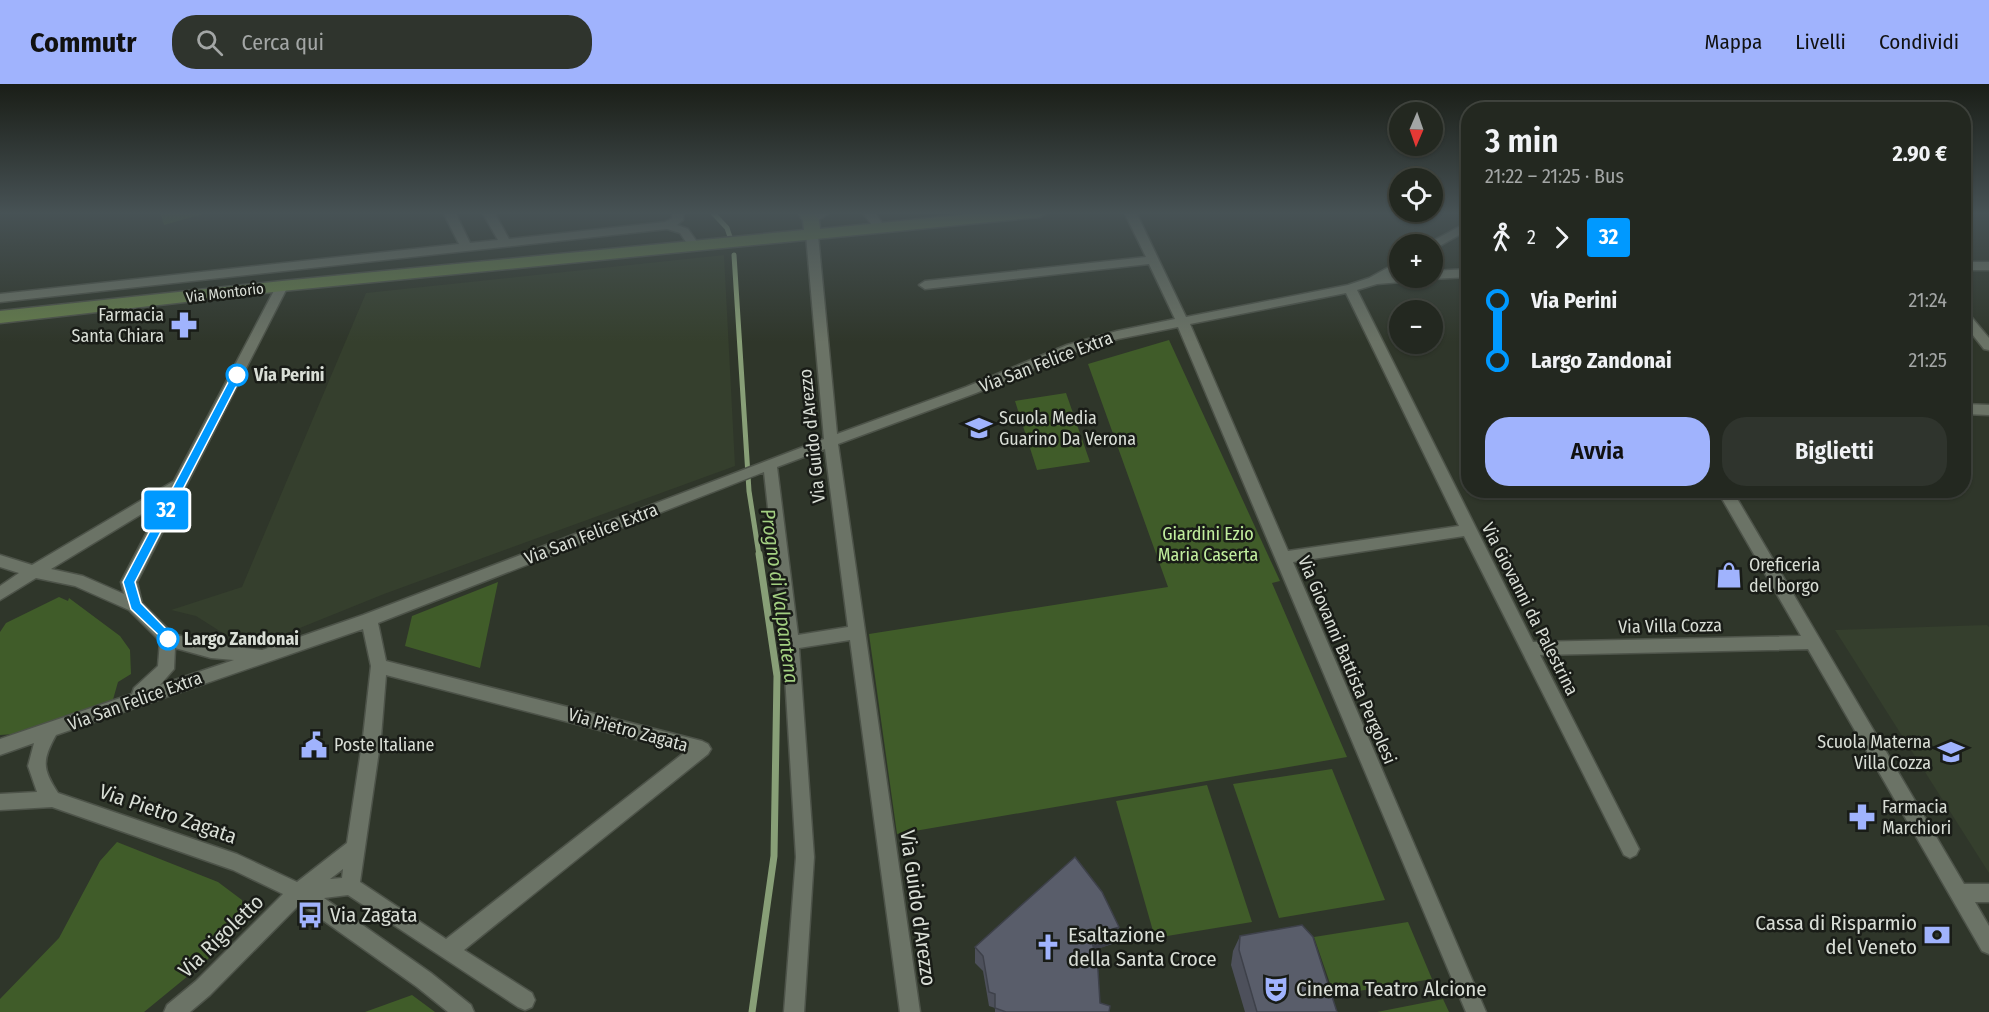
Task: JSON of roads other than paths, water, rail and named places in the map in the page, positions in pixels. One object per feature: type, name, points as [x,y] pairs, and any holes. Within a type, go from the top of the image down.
[{"type":"street","name":"Via Montorio","points":[[0,298],[399,255]]},
{"type":"street","name":"Via Montorio","points":[[0,317],[282,286],[598,255]]},
{"type":"street","name":"Via Guido d'Arezzo","points":[[812,255],[831,442],[910,1012]]},
{"type":"street","points":[[1151,255],[1183,324]]},
{"type":"street","points":[[926,285],[1153,260]]},
{"type":"street","points":[[1971,266],[1989,267]]},
{"type":"street","name":"Via San Felice Extra","points":[[0,747],[49,732],[128,701],[369,620],[735,478],[971,390],[1072,348],[1117,335],[1183,324],[1350,288],[1372,281],[1389,272]]},
{"type":"street","points":[[1443,272],[1452,274]]},
{"type":"street","points":[[1443,274],[1461,273]]},
{"type":"street","points":[[1372,281],[1389,280]]},
{"type":"street","points":[[135,606],[129,582],[282,286]]},
{"type":"street","name":"Via Giovanni da Palestrina","points":[[1350,288],[1468,530],[1630,849]]},
{"type":"street","name":"Via Giovanni Battista Pergolesi","points":[[1183,324],[1476,1012]]},
{"type":"street","points":[[1971,324],[1989,346]]},
{"type":"street","points":[[1971,409],[1989,410]]},
{"type":"street","points":[[767,466],[791,643],[805,856],[794,1012]]},
{"type":"street","points":[[0,594],[32,572],[142,510],[178,484]]},
{"type":"street","points":[[1729,498],[1989,944]]},
{"type":"street","points":[[1281,558],[1468,530]]},
{"type":"street","points":[[0,561],[32,572],[78,580],[135,606],[168,639],[211,651],[263,656]]},
{"type":"street","points":[[350,886],[372,737],[379,666],[369,620]]},
{"type":"street","points":[[791,643],[857,632]]},
{"type":"street","points":[[128,701],[150,687],[166,669],[168,639]]},
{"type":"street","name":"Via Villa Cozza","points":[[1528,649],[1812,642]]},
{"type":"street","name":"Via Pietro Zagata","points":[[379,666],[702,749],[447,951]]},
{"type":"street","points":[[49,732],[37,750],[37,777],[52,799]]},
{"type":"street","name":"Via Pietro Zagata","points":[[0,802],[52,799],[237,863],[299,892],[424,980],[464,1012]]},
{"type":"street","points":[[299,892],[355,848]]},
{"type":"street","points":[[299,892],[350,886],[525,1000]]},
{"type":"street","name":"Via Rigoletto","points":[[174,1012],[204,988],[299,892]]},
{"type":"street","points":[[1959,893],[1989,893]]},
{"type":"waterway","name":"Progno di Valpantena","points":[[734,255],[749,491],[759,555]]},
{"type":"waterway","name":"Progno di Valpantena","points":[[752,1012],[774,856],[777,676],[759,554]]},
{"type":"place","name":"Farmacia Santa Chiara","points":[[184,325]]},
{"type":"place","name":"Via Perini","points":[[237,375]]},
{"type":"place","name":"Scuola Media Guarino Da Verona","points":[[979,428]]},
{"type":"place","name":"Oreficeria del borgo","points":[[1729,575]]},
{"type":"place","name":"Largo Zandonai","points":[[168,639]]},
{"type":"place","name":"Poste Italiane","points":[[314,745]]},
{"type":"place","name":"Scuola Materna Villa Cozza","points":[[1951,752]]},
{"type":"place","name":"Farmacia Marchiori","points":[[1862,817]]},
{"type":"place","name":"Via Zagata","points":[[310,915]]},
{"type":"place","name":"Cassa di Risparmio del Veneto","points":[[1937,935]]},
{"type":"place","name":"Esaltazione della Santa Croce","points":[[1048,947]]},
{"type":"place","name":"Cinema Teatro Alcione","points":[[1276,989]]},
{"type":"park label","name":"Giardini Ezio Maria Caserta","points":[[1208,544]]}]
